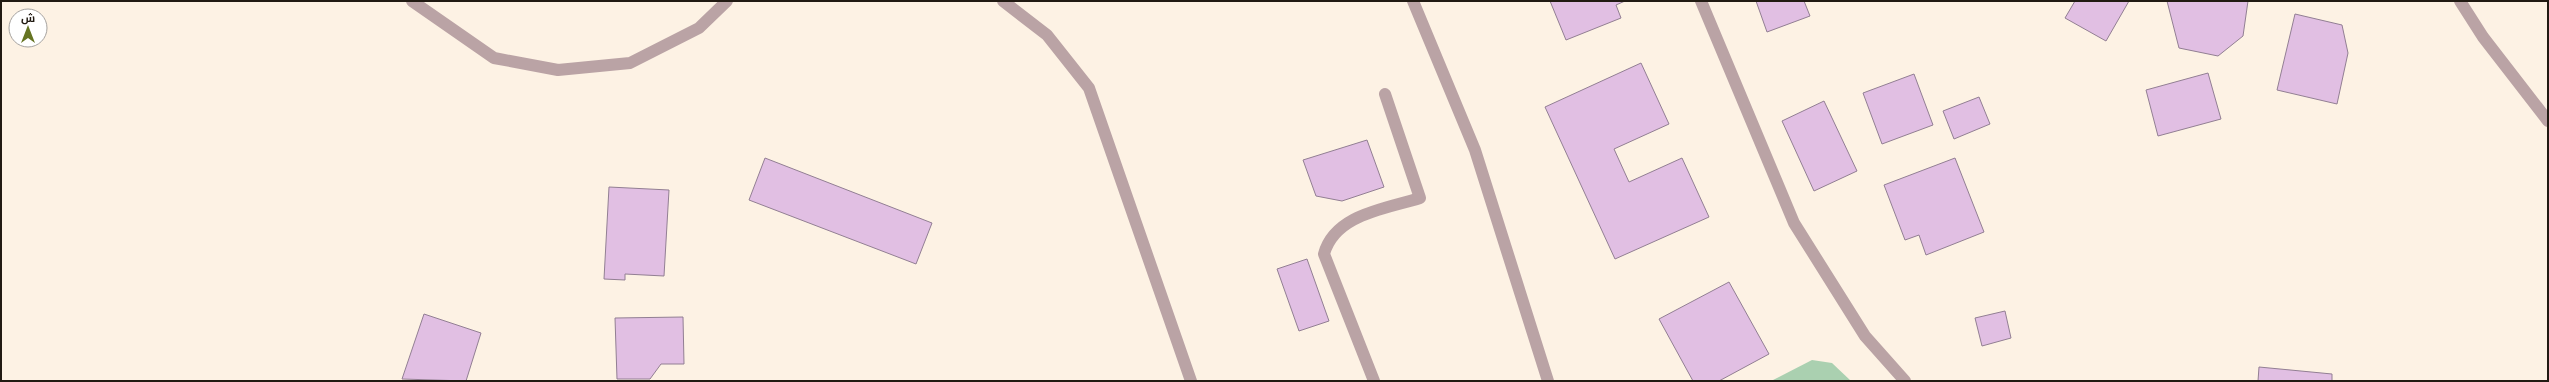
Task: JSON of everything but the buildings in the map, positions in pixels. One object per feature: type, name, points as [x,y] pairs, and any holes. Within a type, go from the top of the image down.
[{"type":"street","points":[[412,1],[494,58],[558,70],[630,63],[699,28],[727,1]]},
{"type":"street","points":[[1003,1],[1047,35],[1089,88],[1191,381]]},
{"type":"street","points":[[1413,1],[1475,150],[1548,381]]},
{"type":"street","points":[[1701,1],[1794,223],[1865,336],[1905,381]]},
{"type":"street","points":[[2460,1],[2483,36],[2548,121]]},
{"type":"street","points":[[1374,381],[1324,254],[1327,241],[1337,230],[1352,220],[1420,198],[1385,94]]},
{"type":"green space","points":[[1812,360],[1832,363],[1851,381],[1771,381]]}]
